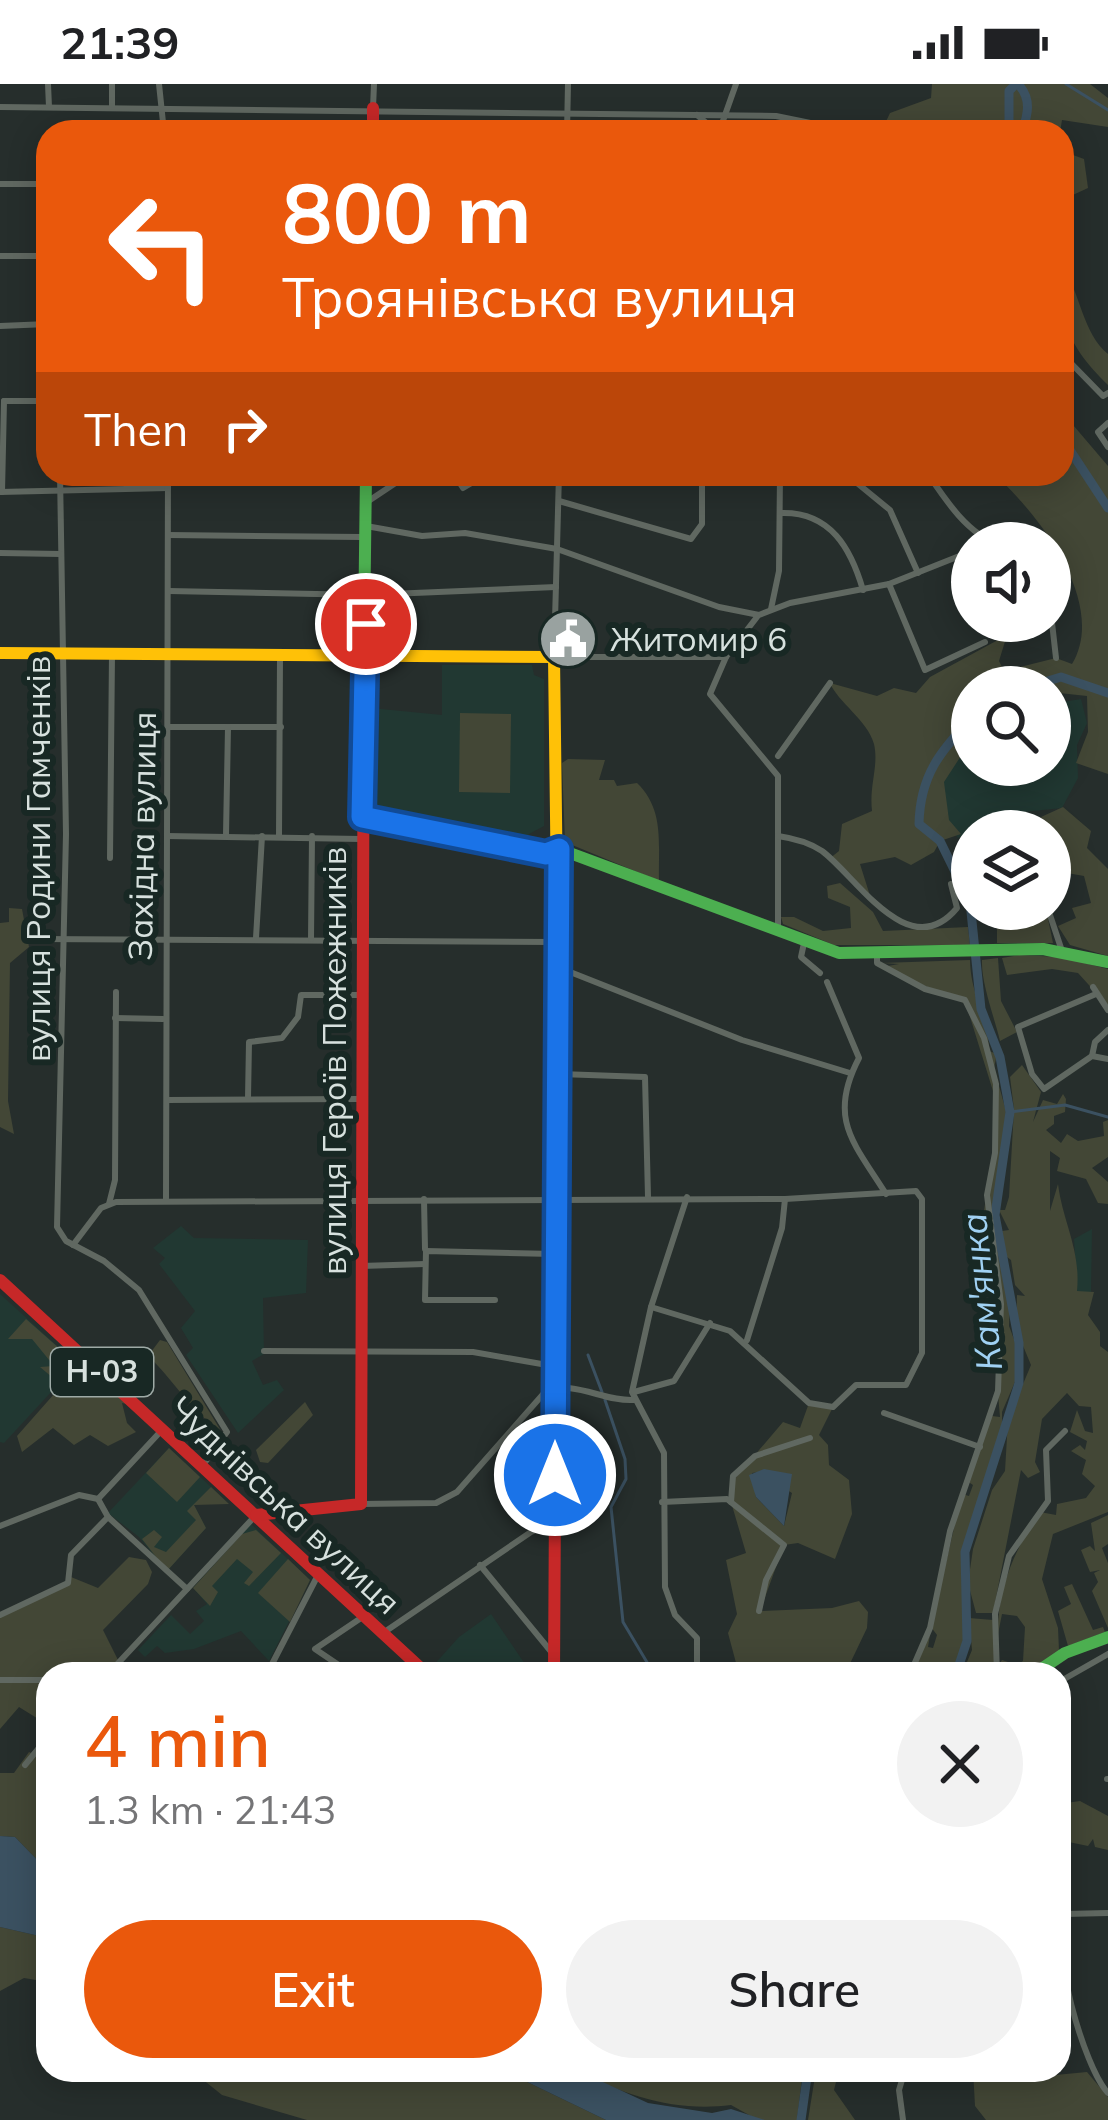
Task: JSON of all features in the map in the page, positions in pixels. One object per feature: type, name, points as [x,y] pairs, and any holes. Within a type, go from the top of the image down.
[{"type":"street","points":[[48,84],[49,107]]},
{"type":"street","points":[[112,84],[112,107]]},
{"type":"street","points":[[159,84],[164,120]]},
{"type":"street","points":[[373,120],[374,84]]},
{"type":"street","points":[[567,120],[568,84]]},
{"type":"street","points":[[723,120],[736,84]]},
{"type":"street","points":[[0,107],[373,108],[796,120]]},
{"type":"street","points":[[696,115],[702,120]]},
{"type":"street","points":[[0,184],[36,184]]},
{"type":"street","points":[[0,256],[36,256]]},
{"type":"street","points":[[0,326],[36,324]]},
{"type":"street","points":[[1074,366],[1103,396],[1108,393]]},
{"type":"street","points":[[36,401],[2,401],[1,492],[168,488]]},
{"type":"street","points":[[1108,423],[1098,432],[1108,447]]},
{"type":"street","name":"вулиця Родини Гамченків","points":[[61,486],[63,939],[57,1227],[69,1243]]},
{"type":"street","name":"вулиця Героїв Пожежників","points":[[361,1504],[359,941],[366,486]]},
{"type":"street","points":[[366,502],[391,486]]},
{"type":"street","points":[[555,1662],[554,966],[559,849],[554,657],[559,486]]},
{"type":"street","points":[[559,501],[691,539],[702,524],[702,486]]},
{"type":"street","points":[[772,609],[781,486]]},
{"type":"street","points":[[861,486],[888,507],[918,573]]},
{"type":"street","points":[[938,486],[970,522]]},
{"type":"street","name":"Західна вулиця","points":[[166,1199],[168,488]]},
{"type":"street","points":[[782,513],[807,514],[846,542],[863,590]]},
{"type":"street","points":[[168,535],[465,533],[557,549],[758,615]]},
{"type":"street","points":[[0,553],[62,554]]},
{"type":"street","points":[[778,776],[710,694],[726,657],[758,615],[889,584],[951,560]]},
{"type":"street","points":[[889,584],[925,670],[985,642]]},
{"type":"street","points":[[169,591],[365,595],[556,586]]},
{"type":"street","points":[[1054,642],[1056,658]]},
{"type":"street","points":[[0,653],[726,657]]},
{"type":"street","points":[[110,858],[112,654]]},
{"type":"street","points":[[279,836],[280,654]]},
{"type":"street","points":[[778,934],[778,756],[830,682]]},
{"type":"street","points":[[168,727],[280,727]]},
{"type":"street","points":[[226,835],[228,727]]},
{"type":"street","points":[[764,758],[778,756]]},
{"type":"street","points":[[362,817],[546,854],[559,849],[804,944],[877,956],[1062,950],[1108,962]]},
{"type":"street","points":[[166,836],[361,839]]},
{"type":"street","points":[[256,938],[262,836]]},
{"type":"street","points":[[311,939],[312,836]]},
{"type":"street","points":[[778,836],[821,851],[895,921],[914,925],[951,916]]},
{"type":"street","points":[[1055,930],[1062,950]]},
{"type":"street","points":[[37,939],[555,942]]},
{"type":"street","points":[[804,944],[802,957],[820,973]]},
{"type":"street","points":[[877,956],[894,974],[965,1000],[984,1038],[996,1084],[995,1154],[987,1195],[1001,1304],[998,1391],[950,1531],[930,1628],[915,1662]]},
{"type":"street","points":[[554,966],[742,1040],[850,1073]]},
{"type":"street","points":[[827,982],[858,1052],[850,1073],[843,1126],[886,1194]]},
{"type":"street","points":[[1108,1010],[1095,990],[1018,1027],[1032,1074],[1044,1089],[1092,1056],[1095,1042],[1108,1030]]},
{"type":"street","points":[[116,992],[115,1180],[110,1204],[69,1243],[104,1261],[139,1290],[224,1427],[226,1439],[203,1465]]},
{"type":"street","points":[[248,1098],[249,1042],[282,1038],[298,1017],[301,995],[359,994]]},
{"type":"street","points":[[115,1018],[163,1019]]},
{"type":"street","points":[[1092,1056],[1108,1059]]},
{"type":"street","points":[[554,1074],[645,1077],[648,1197]]},
{"type":"street","points":[[167,1100],[360,1099]]},
{"type":"street","points":[[110,1204],[166,1199],[785,1199],[916,1191],[924,1206],[922,1353],[906,1385],[856,1385],[833,1407],[809,1403],[746,1341],[710,1323],[651,1307]]},
{"type":"street","points":[[687,1197],[651,1307],[633,1396],[664,1453],[665,1587],[675,1615],[697,1638],[697,1662]]},
{"type":"street","points":[[424,1198],[425,1300],[495,1300]]},
{"type":"street","points":[[746,1341],[782,1228],[785,1199]]},
{"type":"street","points":[[425,1251],[554,1254]]},
{"type":"street","points":[[361,1266],[425,1264]]},
{"type":"street","name":"Чуднівська вулиця","points":[[0,1282],[203,1465],[410,1662]]},
{"type":"street","name":"Чуднівська вулиця","points":[[0,1282],[412,1662]]},
{"type":"street","points":[[555,1387],[611,1402],[674,1381],[710,1323]]},
{"type":"street","points":[[264,1352],[473,1352],[555,1366]]},
{"type":"street","points":[[119,1662],[255,1516],[361,1504],[436,1503],[457,1492],[555,1387]]},
{"type":"street","points":[[884,1413],[980,1447]]},
{"type":"street","points":[[98,1499],[162,1431]]},
{"type":"street","points":[[997,1662],[995,1614],[1009,1556],[1048,1502],[1046,1450],[1065,1431]]},
{"type":"street","points":[[731,1502],[733,1476],[754,1456],[810,1438]]},
{"type":"street","points":[[0,1526],[79,1495],[98,1499],[108,1516],[187,1589]]},
{"type":"street","points":[[662,1502],[731,1502],[784,1545],[766,1580],[759,1611]]},
{"type":"street","points":[[281,1538],[282,1524],[296,1511]]},
{"type":"street","points":[[0,1615],[68,1583],[71,1555],[108,1516]]},
{"type":"street","points":[[382,1633],[554,1522]]},
{"type":"street","points":[[481,1565],[555,1657]]},
{"type":"street","points":[[274,1662],[318,1575]]},
{"type":"street","points":[[334,1662],[315,1649],[361,1618]]},
{"type":"street","points":[[1057,1662],[1108,1639]]},
{"type":"street","points":[[1071,1675],[1108,1654]]},
{"type":"street","points":[[0,1680],[36,1680]]},
{"type":"street","points":[[25,1765],[36,1752]]},
{"type":"street","points":[[1071,1914],[1108,1913]]},
{"type":"street","points":[[1071,1992],[1094,2074],[1108,2093]]},
{"type":"street","points":[[901,2082],[903,2120]]},
{"type":"shaded area","points":[[932,84],[1090,84],[1108,98],[1108,127],[1074,120],[887,120],[890,113],[931,98]]},
{"type":"shaded area","points":[[1074,155],[1084,159],[1088,188],[1074,194]]},
{"type":"shaded area","points":[[1074,290],[1087,324],[1108,354],[1108,385],[1075,344]]},
{"type":"shaded area","points":[[1074,426],[1108,466],[1108,774],[1076,763],[1088,732],[1087,696],[1071,694],[1071,666],[1024,666],[1056,658],[1072,664],[1081,640],[1081,615],[1071,579],[1071,522],[1038,522],[1007,486],[1074,486]]},
{"type":"shaded area","points":[[994,642],[1005,642],[1002,666],[951,666],[951,771],[944,782],[951,837],[911,865],[895,857],[860,864],[872,902],[829,859],[839,851],[842,824],[872,811],[875,760],[871,736],[830,683],[877,696],[894,688],[916,693],[930,677]]},
{"type":"shaded area","points":[[442,665],[532,665],[534,675],[544,679],[544,826],[529,834],[526,843],[369,812],[371,708],[442,715]]},
{"type":"shaded area","points":[[1081,699],[1087,723],[1077,745],[1078,778],[1062,808],[951,810],[951,830],[941,818],[938,789],[951,768],[951,786],[1071,786],[1071,701]]},
{"type":"shaded area","points":[[460,713],[511,714],[510,793],[459,792]]},
{"type":"shaded area","points":[[605,760],[599,780],[614,780],[617,786],[637,783],[646,793],[658,828],[659,881],[565,842],[562,763]]},
{"type":"shaded area","points":[[1071,814],[1091,831],[1087,848],[1108,869],[1108,956],[1070,945],[1061,930],[1071,930],[1071,920],[1076,918],[1072,908],[1091,903],[1084,876],[1071,874]]},
{"type":"shaded area","points":[[840,883],[873,912],[883,931],[968,930],[970,945],[834,945],[783,924],[781,917],[794,917],[823,931],[851,928],[850,907],[828,898],[827,886]]},
{"type":"shaded area","points":[[9,908],[22,909],[29,947],[10,963],[8,1101],[14,1134],[0,1127],[0,923],[9,922]]},
{"type":"shaded area","points":[[997,930],[1050,930],[1053,943],[997,943]]},
{"type":"shaded area","points":[[1061,957],[1108,969],[1108,1006],[1078,973],[1052,969],[1007,975],[1002,958]]},
{"type":"shaded area","points":[[998,958],[1001,1001],[1017,1032],[1000,1041],[982,960]]},
{"type":"shaded area","points":[[970,960],[989,1051],[997,1054],[994,1068],[1006,1111],[993,1233],[1010,1298],[1009,1326],[1023,1363],[1002,1412],[1002,1444],[966,1536],[968,1613],[959,1662],[916,1662],[930,1635],[928,1647],[933,1648],[937,1635],[931,1627],[962,1494],[969,1496],[973,1485],[967,1481],[992,1416],[1000,1417],[994,1349],[999,1310],[983,1217],[994,1146],[993,1091],[966,1004],[882,967],[899,964],[881,963]]},
{"type":"shaded area","points":[[1022,1065],[1041,1092],[1033,1122],[1043,1100],[1057,1104],[1063,1094],[1065,1112],[1054,1116],[1054,1124],[1046,1130],[1061,1143],[1067,1134],[1078,1141],[1104,1136],[1103,1122],[1108,1120],[1108,1157],[1092,1168],[1108,1182],[1108,1204],[1098,1203],[1086,1179],[1057,1171],[1060,1158],[1050,1151],[1050,1211],[1058,1184],[1076,1262],[1077,1291],[1094,1292],[1088,1315],[1100,1332],[1100,1346],[1108,1352],[1108,1512],[1053,1534],[1042,1579],[1058,1628],[1059,1651],[1044,1662],[1022,1662],[1025,1627],[1017,1616],[1002,1614],[998,1634],[1001,1601],[1009,1570],[1040,1512],[1056,1515],[1057,1504],[1086,1498],[1095,1486],[1082,1474],[1086,1460],[1071,1451],[1080,1445],[1085,1450],[1087,1441],[1070,1432],[1077,1410],[1085,1431],[1093,1433],[1091,1407],[1079,1406],[1067,1393],[1042,1419],[1035,1462],[1040,1472],[1028,1478],[1021,1470],[993,1613],[976,1613],[968,1583],[973,1549],[992,1490],[1005,1471],[1008,1420],[1031,1365],[1016,1329],[1017,1295],[1025,1296],[1015,1285],[1011,1260],[1003,1254],[1002,1231],[1009,1230],[999,1210],[1005,1210],[1009,1197],[1014,1109],[1010,1077]]},
{"type":"shaded area","points":[[181,1226],[194,1238],[308,1240],[306,1293],[263,1298],[264,1354],[252,1361],[263,1385],[277,1380],[284,1390],[238,1433],[186,1355],[193,1348],[181,1328],[195,1311],[159,1264],[165,1258],[153,1248]]},
{"type":"shaded area","points":[[1092,1229],[1091,1292],[1077,1292],[1074,1239]]},
{"type":"shaded area","points":[[0,1294],[77,1364],[4,1443],[0,1442]]},
{"type":"shaded area","points":[[26,1319],[77,1364],[59,1383],[40,1367],[54,1366],[32,1339],[8,1339]]},
{"type":"shaded area","points":[[160,1340],[167,1342],[221,1431],[148,1356]]},
{"type":"shaded area","points":[[79,1366],[95,1380],[91,1385],[95,1389],[100,1385],[116,1397],[87,1367],[127,1404],[122,1403],[127,1423],[136,1432],[108,1446],[90,1435],[74,1445],[53,1428],[22,1452],[17,1436],[62,1385],[75,1396],[87,1384],[74,1372]]},
{"type":"shaded area","points":[[305,1402],[313,1415],[268,1463],[260,1462],[256,1450]]},
{"type":"shaded area","points":[[809,1403],[833,1407],[819,1435],[828,1445],[829,1465],[849,1480],[852,1514],[835,1559],[798,1543],[784,1545],[760,1611],[832,1608],[859,1601],[868,1612],[867,1628],[851,1662],[736,1662],[728,1633],[737,1614],[726,1560],[746,1553],[731,1502],[731,1483],[783,1422],[800,1428]],"holes":[[[759,1472],[792,1493],[784,1526],[756,1497],[752,1473]]]},
{"type":"shaded area","points":[[169,1448],[211,1487],[194,1505],[206,1528],[167,1571],[139,1537],[108,1513]]},
{"type":"shaded area","points":[[169,1448],[200,1477],[177,1502],[146,1473]]},
{"type":"shaded area","points":[[211,1487],[229,1504],[194,1505],[206,1528],[167,1571],[142,1539],[154,1530],[162,1537],[154,1547],[166,1552],[196,1520],[187,1511]]},
{"type":"shaded area","points":[[1108,1515],[1108,1544],[1102,1548],[1108,1563],[1108,1628],[1092,1591],[1098,1582],[1094,1573],[1100,1570],[1090,1572],[1081,1550],[1090,1546],[1095,1551],[1091,1523]]},
{"type":"shaded area","points":[[251,1524],[310,1580],[269,1661],[241,1631],[194,1649],[165,1653],[157,1646],[145,1657],[138,1650],[171,1615],[190,1634],[204,1621],[196,1611],[207,1604],[193,1588]]},
{"type":"shaded area","points":[[256,1530],[281,1553],[249,1586],[244,1583],[253,1572],[237,1559],[212,1586],[218,1592],[210,1606],[193,1588],[242,1534]]},
{"type":"shaded area","points":[[129,1557],[146,1560],[152,1572],[148,1584],[103,1630],[119,1662],[36,1662],[36,1718],[19,1707],[0,1729],[0,1615],[68,1583],[71,1577],[98,1588]]},
{"type":"shaded area","points":[[288,1559],[310,1580],[290,1622],[258,1593]]},
{"type":"shaded area","points":[[1072,1584],[1093,1630],[1103,1627],[1105,1632],[1068,1646],[1058,1611],[1071,1604],[1064,1587]]},
{"type":"shaded area","points":[[491,1614],[524,1662],[436,1662],[459,1637]]},
{"type":"shaded area","points":[[969,1618],[993,1620],[995,1662],[967,1662],[972,1650]]},
{"type":"shaded area","points":[[29,1752],[36,1755],[36,1859],[15,1837],[0,1836],[0,1773],[14,1773]]},
{"type":"shaded area","points":[[1080,1801],[1108,1816],[1108,1850],[1095,1847],[1093,1839],[1088,1846],[1071,1842],[1071,1802]]},
{"type":"shaded area","points":[[0,1927],[36,1935],[36,1980],[24,1978],[0,1991]]},
{"type":"shaded area","points":[[1087,2072],[1108,2097],[1108,2120],[986,2120],[975,2106],[974,2082],[1071,2082],[1071,2073]]},
{"type":"shaded area","points":[[206,2082],[527,2082],[606,2120],[307,2120],[222,2095]]},
{"type":"shaded area","points":[[602,2082],[802,2082],[797,2120],[758,2120],[731,2105],[691,2106]]},
{"type":"shaded area","points":[[814,2082],[836,2082],[834,2090],[855,2120],[808,2120]]},
{"type":"water","points":[[764,1469],[792,1474],[784,1526],[756,1497],[749,1475]]},
{"type":"water","points":[[0,1836],[15,1837],[36,1859],[36,1935],[0,1927]]},
{"type":"water","points":[[527,2082],[603,2082],[648,2103],[712,2113],[731,2109],[765,2120],[606,2120]]},
{"type":"waterway","points":[[1009,120],[1009,91],[1016,84]]},
{"type":"waterway","name":"Кам'янка","points":[[1018,84],[1025,95],[1026,120]]},
{"type":"waterway","points":[[1066,84],[1108,110]]},
{"type":"waterway","name":"Кам'янка","points":[[1074,456],[1108,508]]},
{"type":"waterway","name":"Кам'янка","points":[[1071,680],[1108,693]]},
{"type":"waterway","name":"Кам'янка","points":[[951,741],[928,778],[919,824],[940,841],[970,902],[981,1009],[1000,1057],[1010,1112],[995,1215],[1019,1343],[1019,1383],[965,1552],[967,1641],[960,1662]]},
{"type":"waterway","points":[[1010,1112],[1065,1105],[1108,1117]]},
{"type":"waterway","points":[[588,1355],[602,1392]]},
{"type":"waterway","points":[[605,1400],[625,1459],[626,1479],[611,1507],[623,1622],[647,1662]]},
{"type":"waterway","name":"Кам'янка","points":[[801,2120],[806,2082]]},
{"type":"traffic: fast","points":[[364,632],[366,486]]},
{"type":"traffic: fast","points":[[362,817],[546,854],[559,849],[839,953],[1043,949],[1108,962]]},
{"type":"traffic: fast","points":[[1052,1662],[1108,1637]]},
{"type":"traffic: slow","points":[[0,653],[554,657],[558,975]]},
{"type":"traffic: jam","points":[[373,108],[373,120]]},
{"type":"traffic: jam","points":[[256,1515],[361,1504],[364,632]]},
{"type":"traffic: jam","points":[[554,1662],[558,975]]},
{"type":"traffic: jam","points":[[0,1280],[414,1662]]},
{"type":"place","name":"Житомир 6","points":[[568,639]]},
{"type":"route","points":[[366,624],[362,817],[546,854],[559,849],[554,966],[555,1475]]}]
